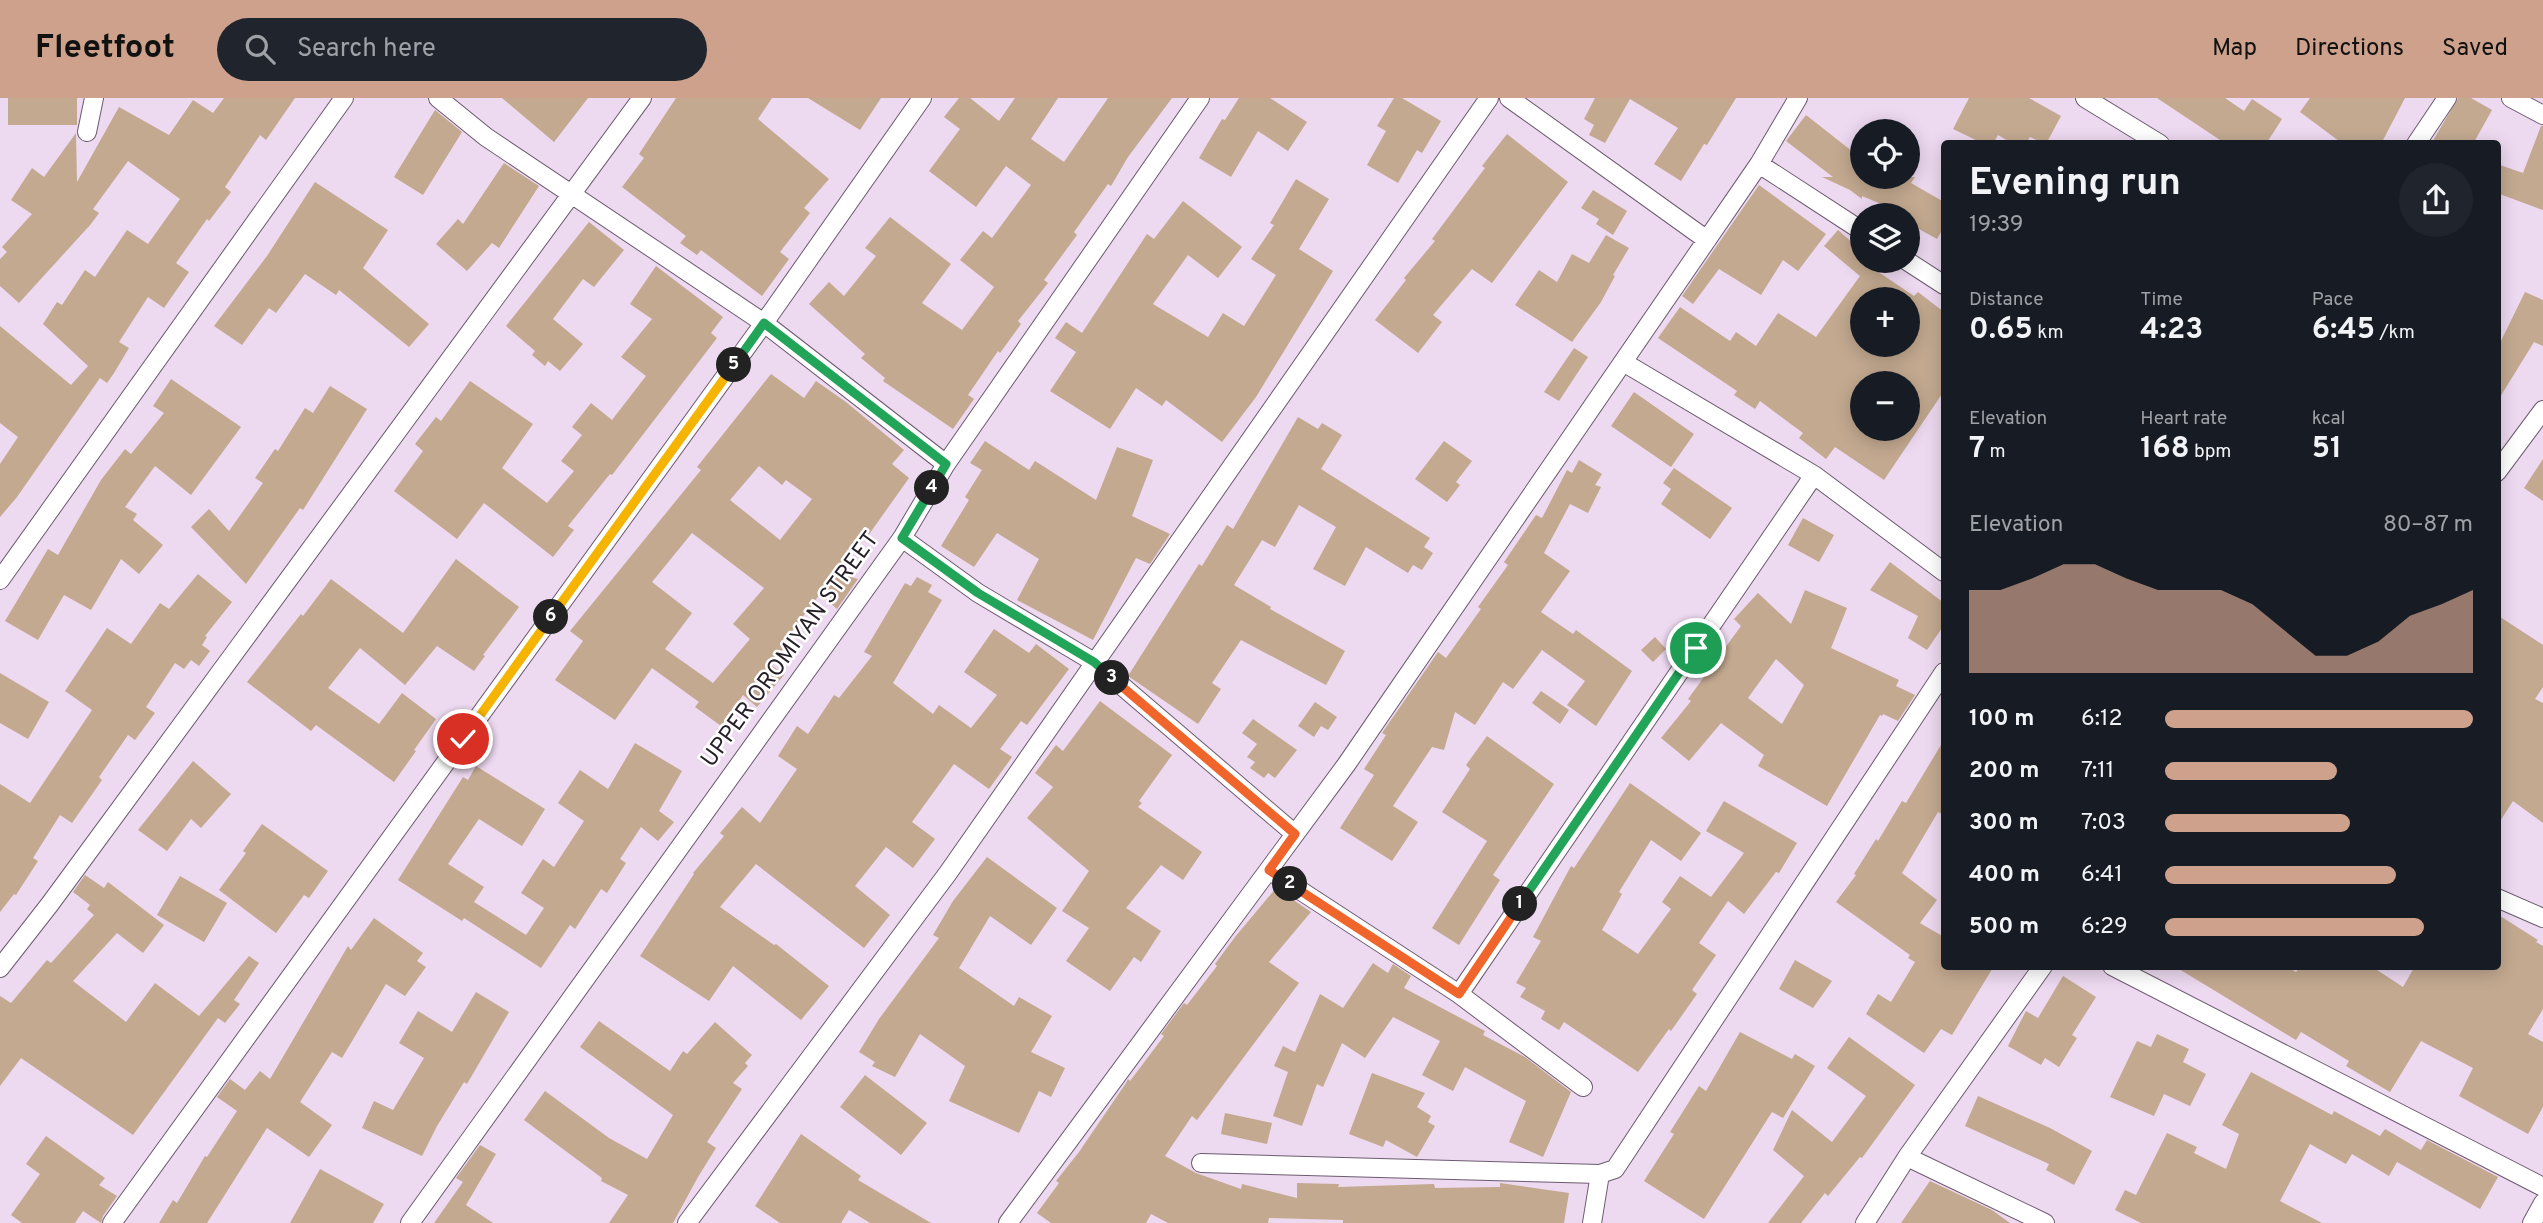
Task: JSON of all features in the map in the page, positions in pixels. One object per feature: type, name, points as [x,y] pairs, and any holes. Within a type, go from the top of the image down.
[{"type":"street","points":[[87,132],[94,98]]},
{"type":"street","points":[[0,580],[344,98]]},
{"type":"street","points":[[438,98],[486,137],[764,323],[946,464]]},
{"type":"street","points":[[0,968],[50,904],[642,98]]},
{"type":"street","points":[[111,1223],[764,323],[922,98]]},
{"type":"street","name":"UPPER OROMIYAN STREET","points":[[410,1223],[902,538],[946,464],[1200,98]]},
{"type":"street","points":[[1509,98],[1707,240]]},
{"type":"street","points":[[1008,1223],[1354,754],[1707,240],[1759,163],[1798,98]]},
{"type":"street","points":[[2085,98],[2153,140]]},
{"type":"street","points":[[2419,140],[2447,98]]},
{"type":"street","points":[[2511,98],[2543,115]]},
{"type":"street","points":[[687,1223],[948,873],[1486,99]]},
{"type":"street","points":[[1759,163],[1850,223]]},
{"type":"street","points":[[1920,269],[1941,283]]},
{"type":"street","points":[[1623,362],[1814,475],[1941,570]]},
{"type":"street","points":[[2501,467],[2543,410]]},
{"type":"street","points":[[1459,994],[1814,475]]},
{"type":"street","points":[[902,538],[978,593],[1094,662],[1295,834]]},
{"type":"street","points":[[1201,1163],[1600,1174],[1615,1169],[1941,677]]},
{"type":"street","points":[[1269,870],[1459,994],[1583,1087]]},
{"type":"street","points":[[2501,900],[2543,918]]},
{"type":"street","points":[[1865,1223],[1908,1157],[2040,970]]},
{"type":"street","points":[[2120,970],[2543,1188]]},
{"type":"street","points":[[1908,1157],[2045,1223]]},
{"type":"street","points":[[1592,1223],[1600,1174]]},
{"type":"street","points":[[2532,1223],[2543,1203]]},
{"type":"building","points":[[8,98],[77,98],[77,125],[8,125]]},
{"type":"building","points":[[224,98],[295,98],[266,140],[260,135],[225,187],[231,192],[209,221],[207,219],[176,263],[189,272],[164,308],[148,297],[119,342],[129,348],[114,373],[107,383],[100,378],[17,497],[0,517],[0,464],[18,437],[0,423],[0,326],[71,385],[88,366],[43,324],[57,302],[62,305],[85,270],[95,277],[127,230],[148,244],[180,199],[128,161],[93,209],[99,213],[91,224],[19,303],[0,286],[0,259],[7,252],[2,247],[32,214],[11,200],[32,168],[44,177],[76,133],[77,182],[119,107],[169,135],[193,100],[213,113]]},
{"type":"building","points":[[502,98],[588,98],[554,142]]},
{"type":"building","points":[[676,98],[772,98],[758,119],[829,179],[804,208],[810,213],[780,252],[789,259],[762,296],[701,250],[697,255],[680,243],[686,236],[622,187],[644,158],[639,154]]},
{"type":"building","points":[[808,98],[881,98],[860,130]]},
{"type":"building","points":[[959,98],[970,98],[999,121],[1015,98],[1058,98],[1031,139],[1064,162],[1108,98],[1172,98],[1128,157],[1111,186],[1108,184],[1074,232],[1077,235],[1044,280],[1048,283],[1018,321],[1021,324],[1000,353],[998,351],[968,395],[974,399],[953,429],[883,381],[885,378],[861,358],[865,354],[809,304],[829,282],[844,296],[876,256],[865,248],[890,217],[951,264],[922,303],[962,330],[994,287],[960,260],[983,231],[992,238],[1031,185],[1006,166],[976,207],[929,171],[960,129],[944,117]]},
{"type":"building","points":[[1239,98],[1270,98],[1307,122],[1288,151],[1258,131],[1231,177],[1199,158],[1222,119],[1225,120]]},
{"type":"building","points":[[1394,98],[1402,98],[1441,121],[1422,153],[1417,150],[1398,183],[1367,165],[1386,131],[1377,126]]},
{"type":"building","points":[[1595,98],[1736,98],[1681,181],[1654,164],[1678,128],[1630,99],[1605,143],[1589,135],[1594,125],[1584,119]]},
{"type":"building","points":[[1969,98],[2029,98],[2061,116],[2048,140],[2030,137],[2028,140],[2006,140],[1998,135],[1995,140],[1976,140],[1953,129]]},
{"type":"building","points":[[2157,98],[2225,98],[2244,111],[2252,99],[2282,119],[2269,140],[2220,140]]},
{"type":"building","points":[[2310,98],[2405,98],[2383,140],[2338,140],[2300,112]]},
{"type":"building","points":[[2458,98],[2471,98],[2492,110],[2475,140],[2433,140]]},
{"type":"building","points":[[435,110],[462,132],[423,195],[394,177]]},
{"type":"building","points":[[1806,115],[1850,150],[1850,189],[1920,188],[1941,200],[1941,232],[1937,239],[1920,230],[1920,203],[1879,203],[1862,196],[1862,199],[1850,190],[1822,177],[1833,177],[1786,141]]},
{"type":"building","points":[[2543,126],[2543,210],[2501,194],[2501,165],[2523,173]]},
{"type":"building","points":[[1507,134],[1568,182],[1492,283],[1472,269],[1433,315],[1442,322],[1418,353],[1375,320],[1406,280],[1404,278],[1435,241],[1432,239]]},
{"type":"building","points":[[504,163],[539,186],[499,248],[492,243],[467,271],[436,244],[458,219],[463,224]]},
{"type":"building","points":[[1296,179],[1329,199],[1299,249],[1333,271],[1256,397],[1222,442],[1166,400],[1162,406],[1136,388],[1110,429],[1050,391],[1076,352],[1055,338],[1066,322],[1082,333],[1147,234],[1154,239],[1183,201],[1242,247],[1218,278],[1188,255],[1153,304],[1208,337],[1223,313],[1244,326],[1276,275],[1251,259],[1274,225],[1270,223]]},
{"type":"building","points":[[315,182],[388,230],[363,268],[429,324],[409,347],[339,290],[336,295],[305,274],[276,313],[269,308],[242,345],[214,326],[267,256]]},
{"type":"building","points":[[1759,185],[1826,234],[1798,271],[1783,260],[1761,295],[1719,269],[1693,304],[1682,296]]},
{"type":"building","points":[[1593,190],[1627,211],[1613,235],[1596,224],[1599,219],[1581,208]]},
{"type":"building","points":[[589,222],[624,250],[594,287],[583,279],[553,319],[583,344],[560,371],[548,361],[545,366],[532,355],[535,351],[506,326]]},
{"type":"building","points":[[1838,230],[1850,240],[1850,268],[1824,246]]},
{"type":"building","points":[[1606,235],[1629,248],[1601,302],[1572,342],[1515,305],[1539,270],[1557,282],[1572,254],[1589,263]]},
{"type":"building","points":[[656,266],[723,317],[711,333],[717,338],[612,475],[610,474],[568,526],[574,530],[553,557],[484,503],[457,539],[394,491],[423,451],[415,444],[436,417],[441,421],[470,381],[533,424],[502,468],[547,503],[574,471],[561,461],[582,435],[572,427],[591,403],[612,420],[646,376],[621,357],[652,319],[630,304]]},
{"type":"building","points":[[1856,273],[1880,273],[1901,287],[1852,287],[1860,276]]},
{"type":"building","points":[[1850,290],[1850,357],[1920,357],[1920,294],[1941,310],[1941,395],[1920,427],[1920,371],[1850,371],[1850,441],[1910,441],[1884,480],[1835,447],[1826,459],[1799,438],[1803,433],[1760,401],[1755,409],[1734,395],[1737,391],[1658,338],[1680,307],[1730,341],[1736,332],[1756,346],[1778,313],[1816,337]]},
{"type":"building","points":[[2525,292],[2543,300],[2543,346],[2534,342],[2501,396],[2501,341]]},
{"type":"building","points":[[1574,348],[1588,357],[1559,401],[1544,392]]},
{"type":"building","points":[[771,374],[804,398],[816,381],[846,402],[904,450],[892,464],[909,478],[865,540],[863,538],[836,573],[858,579],[837,609],[820,594],[789,635],[793,638],[770,664],[784,675],[757,707],[743,695],[721,726],[695,707],[699,702],[652,668],[615,720],[555,680],[583,641],[570,631],[701,470],[697,467]],"holes":[[[759,466],[782,485],[786,480],[812,499],[780,540],[730,500]],[[692,533],[764,588],[733,624],[750,639],[713,683],[665,649],[692,613],[652,582]]]},
{"type":"building","points":[[171,379],[241,427],[191,495],[155,466],[125,507],[137,514],[133,520],[163,545],[139,574],[121,559],[91,610],[64,595],[38,640],[5,621],[48,549],[58,555],[101,480],[125,449],[131,454],[164,413],[153,406]]},
{"type":"building","points":[[330,386],[367,409],[303,510],[300,508],[246,584],[191,527],[209,509],[229,531],[263,483],[255,478],[275,449],[278,451],[305,408],[313,413]]},
{"type":"building","points":[[1634,392],[1694,434],[1671,467],[1611,426]]},
{"type":"building","points":[[1298,417],[1318,429],[1322,423],[1342,435],[1321,469],[1430,538],[1424,547],[1433,553],[1422,570],[1413,565],[1408,573],[1366,547],[1345,586],[1313,569],[1336,527],[1299,505],[1275,547],[1262,540],[1234,585],[1271,607],[1270,609],[1345,651],[1326,685],[1241,640],[1212,683],[1221,689],[1198,724],[1128,676],[1199,564],[1202,566],[1227,525],[1233,529]]},
{"type":"building","points":[[985,441],[1029,470],[1035,461],[1096,500],[1117,447],[1153,460],[1132,516],[1170,534],[1150,564],[1136,558],[1093,640],[1017,600],[1039,559],[997,533],[974,567],[941,546],[969,500],[965,497],[982,470],[970,463]]},
{"type":"building","points":[[1444,441],[1472,461],[1456,482],[1460,485],[1447,502],[1415,479]]},
{"type":"building","points":[[2543,459],[2543,501],[2524,488]]},
{"type":"building","points":[[1579,460],[1602,474],[1595,485],[1601,487],[1588,513],[1570,504],[1544,553],[1570,571],[1541,612],[1573,634],[1576,630],[1632,671],[1596,726],[1567,705],[1585,681],[1542,650],[1513,689],[1503,682],[1475,725],[1455,712],[1444,750],[1432,747],[1393,806],[1418,822],[1392,861],[1340,828],[1374,775],[1364,769],[1386,735],[1382,733],[1438,652],[1446,658],[1508,565],[1504,562],[1536,515],[1542,518],[1567,470],[1572,473]]},
{"type":"building","points":[[1674,468],[1732,508],[1710,539],[1661,504],[1671,489],[1663,483]]},
{"type":"building","points":[[1803,518],[1834,535],[1819,562],[1788,545]]},
{"type":"building","points":[[456,559],[519,607],[474,671],[437,646],[405,685],[360,648],[328,688],[379,724],[402,693],[436,719],[394,782],[316,725],[311,731],[247,682],[331,579],[403,633]]},
{"type":"building","points":[[1890,562],[1941,601],[1941,629],[1927,650],[1908,638],[1918,616],[1870,590]]},
{"type":"building","points":[[198,574],[232,602],[205,636],[207,637],[202,645],[210,651],[199,666],[191,660],[184,669],[175,663],[146,707],[155,713],[135,740],[128,735],[99,777],[102,780],[72,823],[60,815],[33,858],[38,861],[16,895],[14,894],[0,912],[0,784],[30,803],[92,710],[65,691],[107,628],[131,644],[160,603],[169,609]]},
{"type":"building","points":[[917,577],[932,585],[928,592],[942,600],[893,683],[933,714],[939,705],[971,728],[997,695],[964,672],[994,629],[1029,653],[1036,644],[1069,669],[1027,725],[1021,721],[1000,749],[1012,757],[989,789],[954,764],[912,822],[935,839],[913,868],[886,847],[855,886],[890,915],[864,948],[756,864],[720,907],[776,944],[829,986],[801,1020],[733,966],[709,1001],[640,956],[693,873],[724,836],[720,833],[742,807],[760,823],[797,769],[778,756],[797,726],[808,734],[834,695],[839,698],[872,656],[864,652],[905,583],[911,586]]},
{"type":"building","points":[[1805,590],[1847,608],[1831,648],[1899,680],[1896,686],[1915,695],[1898,721],[1880,715],[1827,806],[1758,766],[1764,755],[1721,723],[1689,761],[1661,738],[1691,701],[1688,699],[1741,626],[1734,619],[1758,593],[1791,624]],"holes":[[[1776,659],[1804,685],[1782,724],[1748,698]]]},
{"type":"building","points":[[2501,618],[2543,645],[2543,687],[2535,699],[2543,703],[2543,823],[2513,801],[2501,820]]},
{"type":"building","points":[[1655,637],[1666,649],[1653,662],[1641,650]]},
{"type":"building","points":[[0,673],[49,702],[28,739],[0,723]]},
{"type":"building","points":[[1541,691],[1569,710],[1560,724],[1532,703]]},
{"type":"building","points":[[1100,701],[1172,755],[1139,801],[1142,803],[1138,807],[1202,852],[1183,880],[1161,865],[1126,908],[1161,931],[1141,962],[1134,957],[1110,991],[1066,961],[1089,928],[1062,911],[1089,871],[1027,818],[1053,787],[1035,773],[1056,745],[1063,751]]},
{"type":"building","points":[[1315,702],[1337,717],[1328,730],[1321,726],[1314,737],[1298,726]]},
{"type":"building","points":[[1253,719],[1297,750],[1275,778],[1268,773],[1264,778],[1250,768],[1255,762],[1247,757],[1257,744],[1242,733]]},
{"type":"building","points":[[1487,736],[1554,784],[1493,875],[1500,880],[1459,945],[1432,928],[1487,841],[1442,812],[1470,769],[1466,765]]},
{"type":"building","points":[[635,743],[682,771],[659,811],[674,822],[658,841],[641,827],[620,859],[626,863],[607,893],[601,889],[575,929],[570,925],[541,968],[464,918],[462,921],[398,880],[463,777],[468,780],[476,766],[545,809],[522,846],[479,819],[448,864],[484,887],[474,902],[526,935],[544,908],[521,893],[543,859],[554,867],[584,821],[558,803],[580,770],[608,789]]},
{"type":"building","points":[[1941,745],[1941,814],[1938,812],[1902,873],[1937,900],[1920,923],[1941,935],[1941,970],[1992,970],[1952,1035],[1941,1029],[1924,1053],[1866,1014],[1878,994],[1891,1002],[1915,962],[1908,958],[1910,955],[1836,902],[1902,801],[1906,803]]},
{"type":"building","points":[[193,761],[231,794],[201,828],[191,819],[167,851],[138,830]]},
{"type":"building","points":[[1630,783],[1701,833],[1681,861],[1651,840],[1619,892],[1622,894],[1602,930],[1638,954],[1671,909],[1662,902],[1680,876],[1711,897],[1744,853],[1706,831],[1724,801],[1797,843],[1779,873],[1776,872],[1744,914],[1728,901],[1699,943],[1716,955],[1692,990],[1697,994],[1638,1072],[1564,1022],[1559,1030],[1541,1019],[1545,1011],[1520,997],[1526,988],[1516,983],[1541,941],[1533,937],[1571,866],[1574,868]]},
{"type":"building","points":[[262,824],[328,871],[309,898],[304,895],[276,933],[219,890],[246,853],[243,851]]},
{"type":"building","points":[[987,857],[1057,908],[1031,945],[990,916],[959,968],[1014,1006],[1019,997],[1052,1016],[1031,1052],[1065,1068],[1051,1097],[1039,1091],[1019,1133],[949,1101],[965,1066],[920,1034],[895,1077],[872,1066],[875,1062],[859,1052],[879,1019],[939,938],[933,935],[953,901]]},
{"type":"building","points":[[85,875],[104,888],[108,882],[164,925],[143,953],[117,933],[73,981],[126,1022],[155,983],[199,1016],[249,956],[259,963],[234,1000],[240,1004],[225,1023],[218,1018],[133,1135],[21,1058],[0,1086],[0,996],[11,1003],[47,960],[51,963],[94,915],[87,909],[90,905],[73,892]]},
{"type":"building","points":[[180,876],[227,903],[204,942],[157,915]]},
{"type":"building","points":[[1276,888],[1311,912],[1269,962],[1299,983],[1197,1120],[1192,1116],[1165,1156],[1196,1173],[1241,1189],[1242,1184],[1297,1198],[1297,1183],[1339,1184],[1338,1187],[1434,1184],[1435,1188],[1500,1187],[1500,1183],[1569,1193],[1564,1223],[1343,1223],[1343,1220],[1269,1218],[1268,1223],[1168,1223],[1151,1214],[1146,1223],[1051,1223],[1037,1213],[1059,1183],[1056,1181],[1128,1079],[1130,1081],[1164,1036],[1161,1034],[1184,1003],[1187,1005],[1235,937]]},
{"type":"building","points":[[2501,917],[2538,940],[2536,942],[2543,946],[2543,1009],[2528,1034],[2543,1042],[2543,1107],[2528,1134],[2459,1096],[2473,1068],[2421,1041],[2390,1092],[2346,1066],[2349,1061],[2301,1032],[2296,1040],[2181,970],[2377,970],[2403,987],[2413,970],[2501,970]]},
{"type":"building","points":[[374,918],[423,953],[417,961],[426,967],[405,996],[386,984],[342,1058],[332,1052],[300,1102],[332,1125],[309,1157],[267,1128],[207,1223],[159,1223],[173,1200],[177,1203],[205,1156],[207,1157],[237,1111],[217,1097],[230,1079],[245,1090],[260,1071],[270,1079],[348,946],[351,950]]},
{"type":"building","points":[[1795,960],[1832,981],[1813,1008],[1779,989]]},
{"type":"building","points":[[1373,963],[1388,973],[1393,964],[1411,976],[1404,988],[1485,1031],[1483,1035],[1525,1057],[1571,1092],[1543,1157],[1509,1142],[1526,1101],[1465,1067],[1453,1091],[1422,1075],[1440,1041],[1393,1017],[1365,1058],[1342,1043],[1323,1087],[1317,1084],[1302,1126],[1273,1116],[1288,1072],[1274,1066],[1283,1046],[1295,1052],[1320,994],[1343,1008]]},
{"type":"building","points":[[2063,976],[2096,997],[2072,1035],[2077,1038],[2059,1067],[2045,1058],[2041,1065],[2008,1046],[2026,1011],[2038,1018]]},
{"type":"building","points":[[476,992],[509,1012],[467,1084],[464,1082],[437,1126],[422,1156],[362,1128],[374,1101],[393,1110],[424,1058],[399,1043],[418,1011],[452,1032]]},
{"type":"building","points":[[599,1021],[670,1071],[683,1051],[687,1054],[715,1022],[752,1055],[745,1063],[748,1066],[733,1083],[742,1089],[707,1142],[716,1148],[673,1223],[609,1223],[628,1195],[601,1181],[602,1178],[524,1120],[545,1091],[609,1138],[647,1159],[673,1115],[580,1047]]},
{"type":"building","points":[[1740,1032],[1792,1059],[1795,1054],[1815,1066],[1783,1118],[1772,1112],[1704,1219],[1644,1181],[1674,1134],[1670,1132],[1699,1086],[1706,1091]]},
{"type":"building","points":[[2157,1034],[2189,1049],[2183,1062],[2206,1074],[2190,1106],[2164,1094],[2154,1116],[2110,1097],[2137,1041],[2151,1047]]},
{"type":"building","points":[[1849,1037],[1915,1085],[1862,1158],[1860,1157],[1828,1196],[1825,1193],[1801,1223],[1768,1223],[1804,1176],[1773,1150],[1792,1110],[1832,1142],[1866,1096],[1827,1068]]},
{"type":"building","points":[[2251,1072],[2332,1115],[2334,1111],[2380,1136],[2385,1129],[2421,1150],[2427,1140],[2498,1177],[2480,1209],[2397,1162],[2389,1176],[2352,1154],[2346,1164],[2310,1144],[2280,1201],[2322,1223],[2141,1223],[2115,1210],[2125,1190],[2136,1195],[2167,1133],[2197,1147],[2194,1153],[2226,1169],[2239,1134],[2222,1125]]},
{"type":"building","points":[[1372,1073],[1425,1093],[1417,1107],[1431,1116],[1428,1122],[1435,1126],[1417,1157],[1386,1140],[1383,1147],[1349,1134]]},
{"type":"building","points":[[865,1075],[927,1123],[901,1155],[840,1107]]},
{"type":"building","points":[[1978,1096],[2050,1128],[2092,1151],[2074,1185],[2046,1170],[2049,1164],[1965,1126]]},
{"type":"building","points":[[1225,1113],[1272,1123],[1267,1144],[1221,1134]]},
{"type":"building","points":[[801,1134],[861,1176],[858,1180],[931,1223],[870,1223],[849,1210],[841,1223],[780,1223],[755,1206]]},
{"type":"building","points":[[46,1136],[105,1178],[99,1185],[117,1196],[101,1223],[83,1211],[75,1223],[22,1223],[11,1215],[40,1174],[26,1164]]},
{"type":"building","points":[[480,1145],[496,1154],[466,1205],[493,1223],[434,1223],[463,1182],[456,1178]]},
{"type":"building","points":[[320,1169],[384,1204],[373,1223],[290,1223]]},
{"type":"building","points":[[1930,1181],[1992,1210],[2010,1223],[1901,1223]]},
{"type":"route","points":[[463,739],[764,323],[946,464],[902,538],[978,593],[1094,662],[1295,834],[1269,870],[1459,994],[1696,648]]}]
